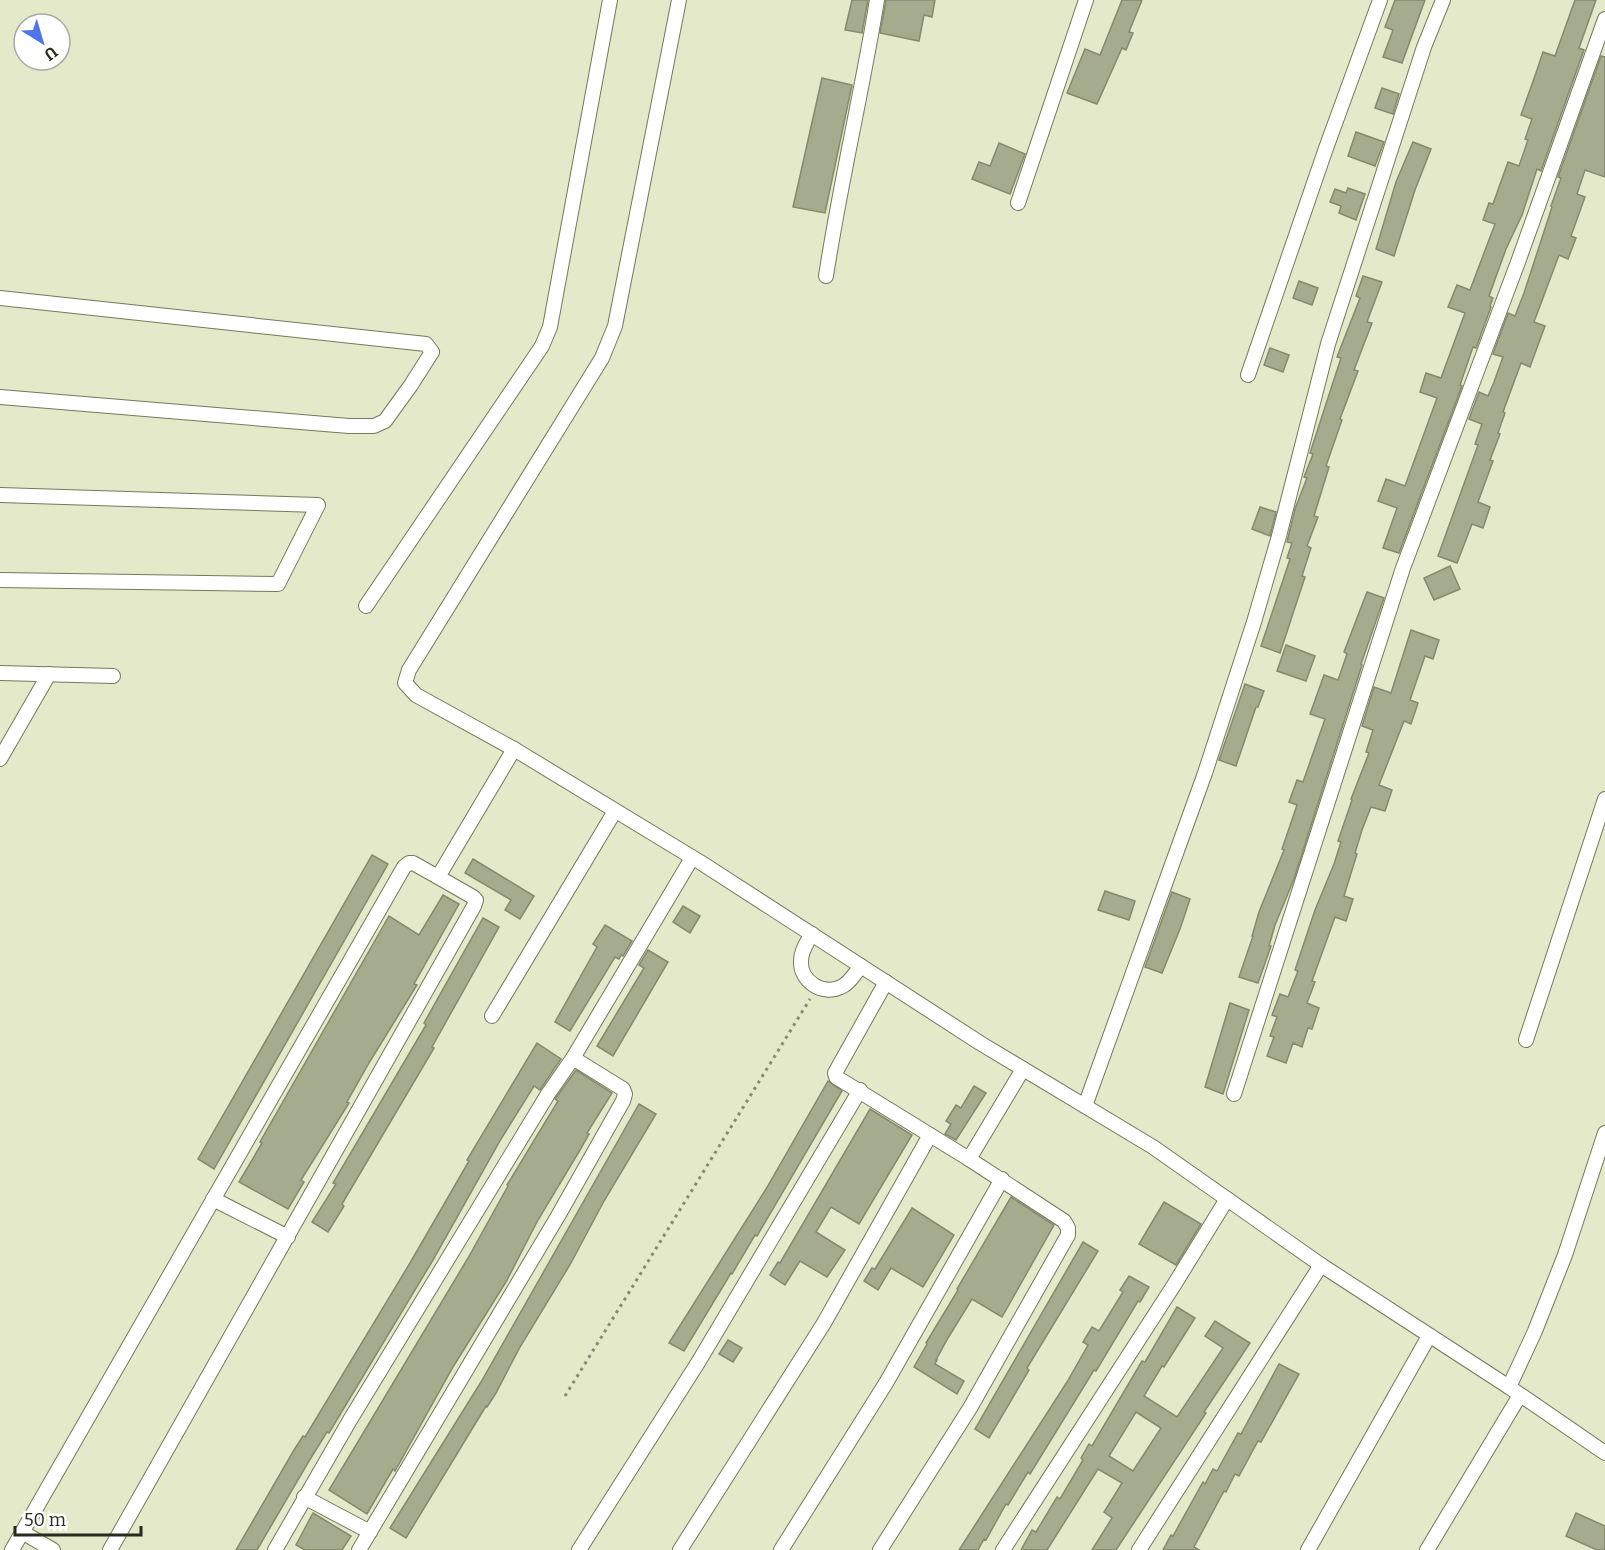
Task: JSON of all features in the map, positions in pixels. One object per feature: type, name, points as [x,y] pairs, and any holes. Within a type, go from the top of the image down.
[{"type":"street","points":[[366,606],[542,346],[550,327],[610,0]]},
{"type":"street","points":[[680,0],[615,326],[602,358],[409,670],[406,679],[408,688],[416,695],[514,749],[692,858],[1023,1069],[1153,1148],[1322,1265],[1605,1453]]},
{"type":"street","points":[[826,276],[833,227],[868,57],[877,0]]},
{"type":"street","points":[[1018,203],[1086,0]]},
{"type":"street","points":[[1248,375],[1380,0]]},
{"type":"street","points":[[1085,1106],[1205,773],[1254,622],[1279,536],[1328,344],[1420,57],[1443,0]]},
{"type":"street","points":[[1234,1094],[1403,568],[1518,262],[1605,19]]},
{"type":"street","points":[[0,298],[426,344],[432,352],[388,418],[374,426],[349,426],[0,397]]},
{"type":"street","points":[[0,495],[318,505],[278,584],[0,580]]},
{"type":"street","points":[[0,673],[113,676]]},
{"type":"street","points":[[0,759],[48,674]]},
{"type":"street","points":[[438,877],[514,749]]},
{"type":"street","points":[[1526,1040],[1605,798]]},
{"type":"street","points":[[492,1016],[615,811]]},
{"type":"street","points":[[275,1550],[304,1497],[548,1094],[573,1058],[692,858]]},
{"type":"street","points":[[12,1550],[404,867],[413,863],[473,897],[476,900],[474,906],[110,1550]]},
{"type":"street","points":[[812,934],[802,953],[801,961],[805,977],[817,987],[825,989],[841,987],[848,983],[861,966]]},
{"type":"street","points":[[880,1550],[970,1408],[1068,1235],[1068,1228],[1064,1221],[1002,1179],[837,1077],[835,1073],[886,982]]},
{"type":"street","points":[[359,1550],[552,1227],[623,1101],[625,1094],[623,1089],[573,1058]]},
{"type":"street","points":[[969,1159],[1023,1069]]},
{"type":"street","points":[[579,1550],[699,1361],[860,1090]]},
{"type":"street","points":[[1427,1550],[1514,1391],[1565,1255],[1605,1133]]},
{"type":"street","points":[[680,1550],[824,1323],[930,1135]]},
{"type":"street","points":[[781,1550],[886,1383],[1002,1179]]},
{"type":"street","points":[[213,1199],[288,1237]]},
{"type":"street","points":[[1003,1550],[1227,1199]]},
{"type":"street","points":[[1139,1550],[1322,1265]]},
{"type":"street","points":[[1308,1550],[1429,1336]]},
{"type":"street","points":[[304,1497],[370,1532]]},
{"type":"street","points":[[22,1532],[53,1550]]},
{"type":"path","points":[[564,1396],[817,987]]},
{"type":"building","points":[[852,0],[868,0],[862,33],[845,30]]},
{"type":"building","points":[[886,0],[935,0],[932,17],[924,15],[919,41],[880,33]]},
{"type":"building","points":[[1122,0],[1142,0],[1129,32],[1133,33],[1126,50],[1122,48],[1097,104],[1067,93],[1085,49],[1100,55]]},
{"type":"building","points":[[1395,0],[1425,0],[1402,63],[1383,57],[1393,30],[1385,27]]},
{"type":"building","points":[[1575,0],[1596,0],[1579,48],[1584,50],[1541,171],[1537,169],[1522,215],[1506,249],[1489,296],[1493,298],[1491,307],[1476,348],[1473,347],[1460,385],[1462,386],[1399,553],[1383,548],[1397,508],[1378,501],[1386,479],[1405,486],[1437,398],[1420,392],[1426,373],[1441,378],[1465,313],[1448,307],[1457,285],[1470,290],[1495,224],[1483,220],[1489,203],[1493,204],[1508,162],[1519,166],[1528,140],[1525,139],[1532,119],[1521,115],[1543,52],[1555,56]]},
{"type":"building","points":[[1601,56],[1605,57],[1605,177],[1585,170],[1577,194],[1585,197],[1571,236],[1576,238],[1568,259],[1559,255],[1534,322],[1545,326],[1530,367],[1521,363],[1503,412],[1505,413],[1498,433],[1500,434],[1490,460],[1493,461],[1478,502],[1490,507],[1483,528],[1472,524],[1457,563],[1438,556],[1478,445],[1475,444],[1482,424],[1469,419],[1479,392],[1488,396],[1494,382],[1503,357],[1493,354],[1508,313],[1515,316],[1524,293],[1561,178],[1558,177]]},
{"type":"building","points":[[822,78],[852,85],[825,213],[793,207]]},
{"type":"building","points":[[1382,88],[1399,94],[1393,114],[1375,108]]},
{"type":"building","points":[[1356,132],[1384,142],[1375,166],[1348,156]]},
{"type":"building","points":[[1413,142],[1431,149],[1394,256],[1376,249],[1396,182]]},
{"type":"building","points":[[999,143],[1025,154],[1010,194],[972,179],[979,162],[990,166]]},
{"type":"building","points":[[1348,188],[1365,194],[1356,220],[1339,213],[1341,206],[1330,202],[1335,189],[1346,193]]},
{"type":"building","points":[[1363,276],[1382,282],[1367,322],[1372,323],[1354,370],[1358,371],[1326,466],[1329,467],[1314,516],[1318,517],[1307,546],[1311,548],[1302,576],[1305,577],[1280,653],[1261,646],[1290,559],[1287,558],[1292,543],[1287,542],[1295,509],[1307,478],[1304,477],[1313,454],[1310,453],[1341,358],[1337,357],[1360,298],[1356,296]]},
{"type":"building","points":[[1299,281],[1318,288],[1312,305],[1293,298]]},
{"type":"building","points":[[1270,348],[1289,355],[1283,372],[1264,365]]},
{"type":"building","points":[[1260,507],[1276,512],[1270,536],[1252,529]]},
{"type":"building","points":[[1450,566],[1460,589],[1434,600],[1424,578]]},
{"type":"building","points":[[1367,592],[1384,598],[1294,879],[1275,925],[1269,946],[1271,946],[1258,983],[1239,977],[1259,912],[1284,850],[1282,849],[1297,805],[1289,802],[1297,780],[1303,782],[1325,719],[1310,714],[1324,675],[1338,680],[1347,654],[1344,652]]},
{"type":"building","points":[[1411,630],[1439,640],[1433,659],[1425,656],[1410,700],[1418,703],[1411,724],[1404,721],[1379,785],[1392,790],[1385,811],[1371,807],[1362,830],[1344,896],[1353,899],[1346,921],[1335,917],[1312,981],[1315,982],[1307,1003],[1319,1008],[1312,1029],[1308,1028],[1302,1047],[1293,1043],[1286,1063],[1267,1056],[1274,1037],[1270,1036],[1277,1017],[1272,1015],[1280,994],[1288,997],[1298,971],[1295,970],[1315,910],[1334,864],[1341,842],[1338,841],[1351,799],[1369,753],[1366,752],[1373,730],[1362,726],[1374,687],[1391,693]]},
{"type":"building","points":[[1286,645],[1315,656],[1306,681],[1277,671]]},
{"type":"building","points":[[1245,684],[1264,691],[1256,707],[1236,766],[1219,760]]},
{"type":"building","points":[[372,855],[388,864],[214,1169],[198,1159]]},
{"type":"building","points":[[473,859],[534,896],[520,919],[505,910],[511,900],[465,873]]},
{"type":"building","points":[[1105,891],[1135,901],[1129,920],[1098,910]]},
{"type":"building","points":[[1172,892],[1190,899],[1162,973],[1145,967]]},
{"type":"building","points":[[443,895],[459,904],[414,984],[417,985],[369,1063],[347,1102],[349,1103],[301,1180],[304,1182],[288,1209],[239,1182],[389,916],[419,935]]},
{"type":"building","points":[[683,906],[700,916],[690,933],[673,922]]},
{"type":"building","points":[[483,918],[499,927],[432,1047],[434,1048],[342,1204],[344,1206],[328,1232],[312,1222],[426,1025],[424,1023]]},
{"type":"building","points":[[605,925],[632,941],[623,956],[621,955],[619,959],[615,957],[570,1031],[555,1022],[597,947],[593,944]]},
{"type":"building","points":[[648,950],[668,962],[613,1056],[597,1046],[644,968],[639,965]]},
{"type":"building","points":[[1230,1003],[1249,1010],[1223,1094],[1205,1087]]},
{"type":"building","points":[[537,1043],[561,1059],[540,1090],[534,1086],[501,1139],[433,1260],[257,1550],[236,1550],[294,1450],[303,1436],[305,1437],[410,1263],[469,1161],[467,1160]]},
{"type":"building","points":[[576,1070],[612,1093],[538,1220],[506,1282],[453,1367],[395,1471],[393,1469],[367,1514],[329,1490],[468,1258],[507,1185],[558,1101],[555,1099]]},
{"type":"building","points":[[828,1081],[842,1091],[757,1236],[755,1235],[684,1351],[669,1343],[766,1189]]},
{"type":"building","points":[[974,1086],[986,1093],[956,1140],[945,1134],[951,1124],[946,1121],[956,1105],[961,1108]]},
{"type":"building","points":[[639,1104],[656,1114],[520,1347],[496,1393],[406,1538],[390,1528],[481,1382]]},
{"type":"building","points":[[870,1109],[912,1135],[859,1224],[831,1207],[816,1232],[845,1250],[827,1277],[800,1261],[785,1285],[770,1275],[778,1262],[780,1263]]},
{"type":"building","points":[[1011,1197],[1054,1225],[1002,1317],[972,1299],[948,1338],[935,1364],[964,1381],[957,1394],[914,1367]]},
{"type":"building","points":[[1164,1202],[1201,1224],[1176,1265],[1139,1244]]},
{"type":"building","points":[[912,1208],[954,1235],[923,1287],[891,1268],[878,1290],[864,1281],[872,1268],[875,1269]]},
{"type":"building","points":[[1083,1242],[1098,1251],[1027,1368],[1029,1370],[989,1438],[975,1429]]},
{"type":"building","points":[[1129,1276],[1149,1287],[1140,1302],[1138,1301],[1030,1474],[1028,1472],[1008,1505],[1006,1504],[986,1540],[984,1539],[978,1550],[959,1550],[1067,1382],[1088,1345],[1083,1342],[1092,1327],[1099,1331],[1123,1292],[1120,1290]]},
{"type":"building","points":[[1177,1307],[1195,1318],[1144,1396],[1177,1417],[1223,1348],[1205,1336],[1215,1321],[1250,1343],[1116,1550],[1092,1550],[1112,1518],[1104,1512],[1122,1483],[1098,1469],[1047,1550],[1021,1550],[1032,1530],[1036,1532],[1057,1497],[1060,1499],[1083,1460],[1081,1458],[1089,1444],[1092,1446],[1142,1361],[1145,1362]],"holes":[[[1136,1412],[1161,1428],[1133,1471],[1109,1456]]]},
{"type":"building","points":[[728,1340],[742,1348],[733,1362],[719,1354]]},
{"type":"building","points":[[1279,1364],[1299,1374],[1261,1442],[1258,1441],[1239,1476],[1235,1474],[1226,1492],[1224,1491],[1194,1547],[1199,1550],[1163,1550],[1203,1482],[1205,1484],[1213,1469],[1217,1471],[1238,1433],[1241,1434]]},
{"type":"building","points":[[313,1513],[351,1536],[342,1550],[305,1550],[296,1545]]},
{"type":"building","points":[[1576,1513],[1605,1526],[1605,1550],[1597,1550],[1566,1536]]}]
